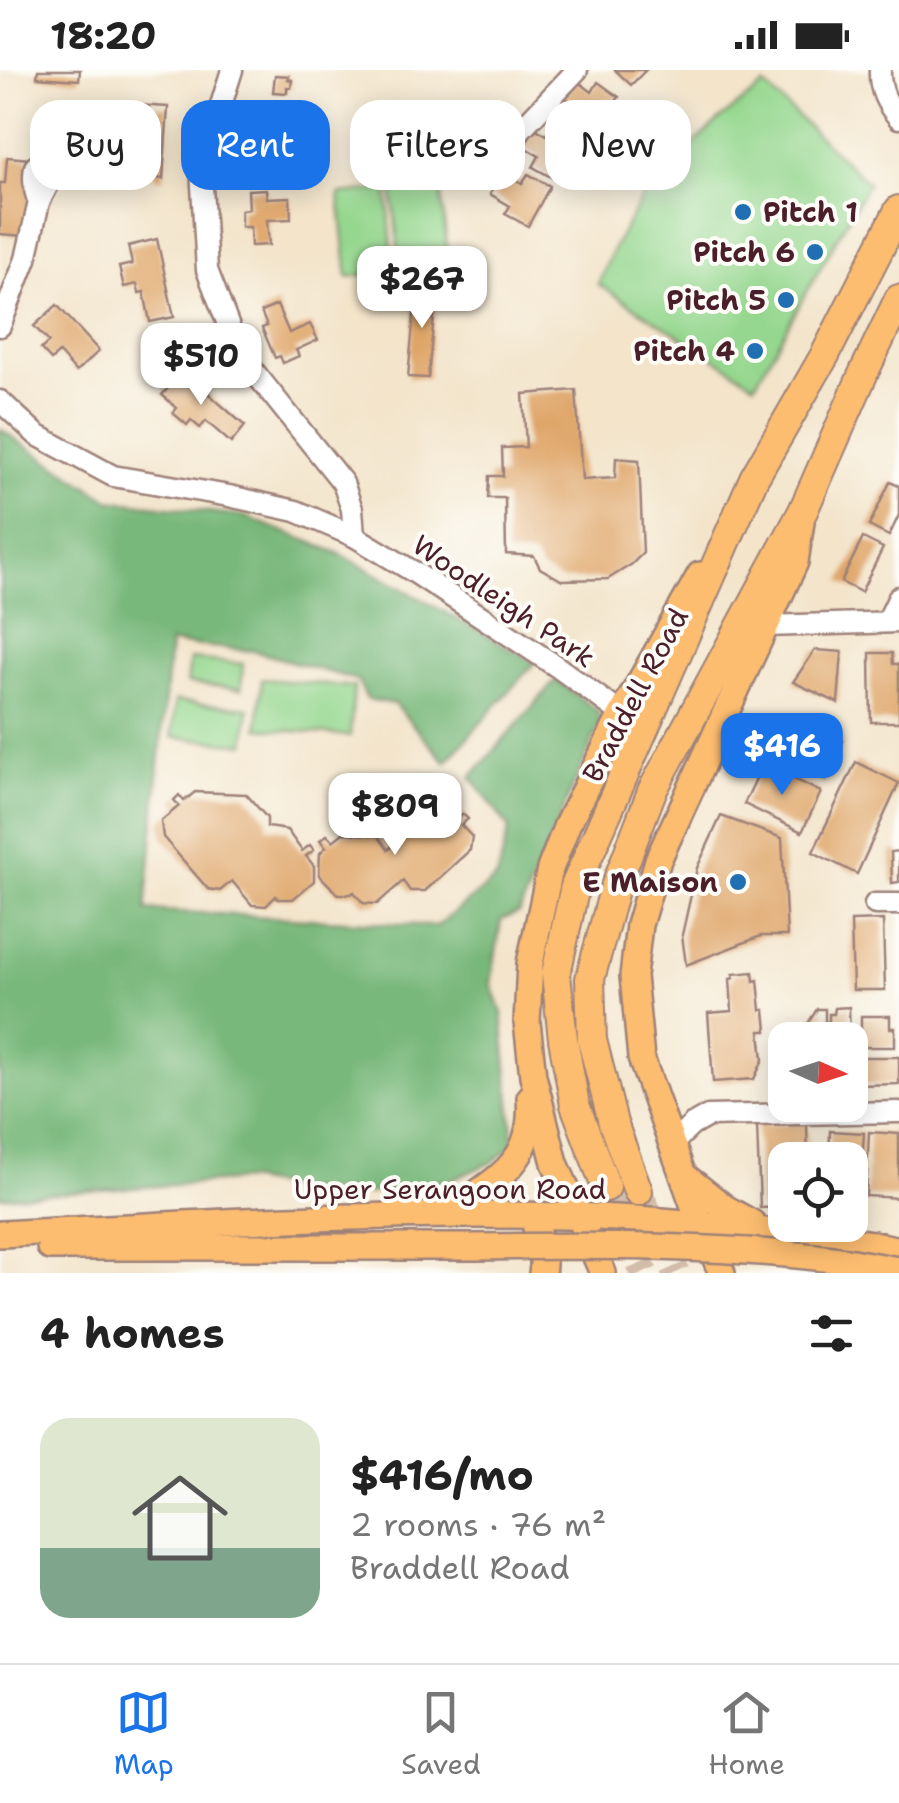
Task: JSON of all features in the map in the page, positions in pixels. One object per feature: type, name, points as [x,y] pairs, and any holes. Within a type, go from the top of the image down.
[{"type":"highway","name":"Braddell Road","points":[[754,478],[826,354],[899,210]]},
{"type":"highway","points":[[638,1192],[613,1123],[592,1040],[590,979],[614,890],[652,792],[803,511],[899,299]]},
{"type":"highway","points":[[606,1187],[575,1105],[556,974],[575,886],[754,478]]},
{"type":"main road","name":"Braddell Road","points":[[603,1273],[555,1163],[528,1048],[530,963],[550,869],[567,824],[622,714],[754,478]]},
{"type":"main road","points":[[722,1273],[700,1223],[638,1049],[633,976],[639,924],[658,860],[795,562],[803,511]]},
{"type":"main road","points":[[447,1215],[514,1164],[528,1140],[532,1116],[528,1048]]},
{"type":"main road","points":[[683,1174],[725,1208],[765,1231]]},
{"type":"main road","points":[[521,1216],[536,1228],[541,1242],[542,1273]]},
{"type":"main road","name":"Upper Serangoon Road","points":[[0,1234],[312,1218],[577,1216],[700,1223],[899,1250]]},
{"type":"main road","points":[[700,1223],[696,1242],[710,1273]]},
{"type":"main road","points":[[0,1244],[620,1247],[824,1258],[899,1270]]},
{"type":"street","points":[[232,70],[201,169],[207,270],[239,353],[343,483],[352,508],[354,536]]},
{"type":"street","points":[[525,125],[577,70]]},
{"type":"street","points":[[880,70],[888,107],[899,118]]},
{"type":"street","points":[[0,326],[26,259],[38,202]]},
{"type":"street","name":"Woodleigh Park","points":[[0,401],[37,435],[113,476],[296,511],[354,536],[542,656],[622,714]]},
{"type":"street","points":[[765,626],[893,622],[899,597]]},
{"type":"street","points":[[875,904],[899,904]]},
{"type":"street","points":[[672,1144],[708,1116],[899,1112]]},
{"type":"green space","name":"Pitch 1","points":[[764,85],[868,183],[755,384],[598,284],[647,190],[691,190],[691,147]]},
{"type":"green space","points":[[387,190],[394,270],[348,277],[339,194]]},
{"type":"green space","points":[[392,190],[441,190],[449,267],[401,272]]},
{"type":"green space","points":[[0,429],[109,500],[244,516],[338,553],[535,662],[446,762],[394,704],[367,699],[357,680],[254,651],[170,643],[146,910],[437,926],[497,878],[509,828],[471,777],[556,680],[598,711],[600,724],[519,913],[501,920],[491,983],[502,1013],[514,1144],[493,1162],[449,1181],[368,1193],[299,1190],[246,1180],[0,1197]]},
{"type":"green space","points":[[190,659],[243,664],[241,689],[187,683]]},
{"type":"green space","points":[[262,679],[354,687],[350,736],[258,728]]},
{"type":"green space","points":[[175,701],[249,708],[245,744],[172,737]]},
{"type":"building","points":[[38,70],[80,70],[79,80],[37,77]]},
{"type":"building","points":[[615,70],[646,70],[631,85]]},
{"type":"building","points":[[275,75],[292,80],[287,93],[273,92]]},
{"type":"building","points":[[576,80],[592,92],[598,82],[619,97],[568,100],[564,97]]},
{"type":"building","points":[[161,107],[168,107],[161,179]]},
{"type":"building","points":[[534,128],[545,134],[545,174],[533,167],[539,156],[525,148]]},
{"type":"building","points":[[7,157],[30,159],[30,217],[24,236],[0,234],[0,183],[5,183]]},
{"type":"building","points":[[528,174],[545,183],[548,190],[528,226],[505,214],[510,206],[490,194],[492,190],[525,190]]},
{"type":"building","points":[[248,190],[266,190],[267,198],[290,197],[291,219],[267,220],[269,245],[251,246],[250,227],[241,227],[241,210],[249,209]]},
{"type":"building","points":[[157,239],[174,317],[150,322],[144,292],[139,293],[137,284],[124,287],[119,267],[132,264],[128,246]]},
{"type":"building","points":[[417,283],[437,285],[428,378],[408,377]]},
{"type":"building","points":[[57,305],[99,351],[76,372],[59,353],[51,360],[41,349],[49,342],[34,326]]},
{"type":"building","points":[[277,305],[289,333],[310,324],[318,340],[296,350],[299,356],[283,363],[280,356],[275,358],[262,328],[267,326],[261,312]]},
{"type":"building","points":[[183,371],[245,426],[231,443],[206,421],[200,428],[191,420],[187,425],[173,413],[177,408],[162,395]]},
{"type":"building","points":[[576,390],[582,480],[615,478],[616,458],[639,460],[643,553],[608,579],[561,580],[540,568],[534,556],[506,554],[505,498],[488,498],[489,476],[503,476],[502,448],[526,447],[523,394]]},
{"type":"building","points":[[890,482],[899,486],[899,515],[889,536],[869,526]]},
{"type":"building","points":[[863,538],[883,548],[861,592],[841,582]]},
{"type":"building","points":[[815,650],[842,652],[838,703],[793,682]]},
{"type":"building","points":[[870,653],[892,653],[893,664],[899,664],[899,722],[871,722]]},
{"type":"building","points":[[799,719],[843,741],[825,780],[789,763],[799,744],[789,740]]},
{"type":"building","points":[[856,762],[899,783],[857,874],[813,852]]},
{"type":"building","points":[[763,764],[821,792],[802,832],[744,804]]},
{"type":"building","points":[[195,792],[246,794],[267,818],[267,827],[287,830],[302,851],[310,845],[314,850],[306,856],[314,866],[314,881],[293,899],[276,896],[266,906],[252,905],[232,881],[220,891],[208,889],[163,837],[161,821],[179,806],[174,800],[179,795],[184,801]]},
{"type":"building","points":[[436,808],[449,809],[457,819],[463,814],[468,819],[461,825],[472,837],[470,850],[425,891],[410,891],[403,881],[377,904],[363,903],[354,892],[338,894],[319,875],[320,853],[326,847],[320,840],[327,835],[333,841],[343,833],[378,836],[388,850]]},
{"type":"building","points":[[721,816],[782,838],[787,936],[761,936],[686,965],[682,935],[697,868]]},
{"type":"building","points":[[899,851],[899,882],[892,883],[891,852]]},
{"type":"building","points":[[883,920],[885,990],[853,990],[851,921]]},
{"type":"building","points":[[753,972],[754,981],[758,980],[761,1010],[765,1010],[767,1031],[760,1031],[763,1060],[754,1079],[713,1082],[708,1013],[732,1011],[730,979],[733,974]]},
{"type":"building","points":[[849,1007],[849,1022],[829,1022],[829,1014],[834,1014],[835,1008]]},
{"type":"building","points":[[817,1009],[825,1009],[825,1022],[809,1022]]},
{"type":"building","points":[[861,1016],[890,1016],[890,1028],[895,1028],[895,1047],[868,1047],[868,1022],[861,1022]]},
{"type":"building","points":[[868,1057],[899,1057],[899,1084],[868,1085]]},
{"type":"building","points":[[807,1123],[808,1142],[768,1142],[768,1208],[760,1208],[757,1125]]},
{"type":"building","points":[[830,1131],[864,1133],[863,1142],[830,1142]]},
{"type":"building","points":[[869,1132],[899,1134],[899,1198],[868,1196]]},
{"type":"tunnel","points":[[606,1187],[644,1273]]},
{"type":"tunnel","points":[[638,1191],[676,1273]]},
{"type":"place","name":"Pitch 1","points":[[743,212]]},
{"type":"place","name":"Pitch 6","points":[[815,252]]},
{"type":"place","name":"Pitch 5","points":[[786,300]]},
{"type":"place","name":"Pitch 4","points":[[755,351]]},
{"type":"place","name":"E Maison","points":[[738,882]]}]
